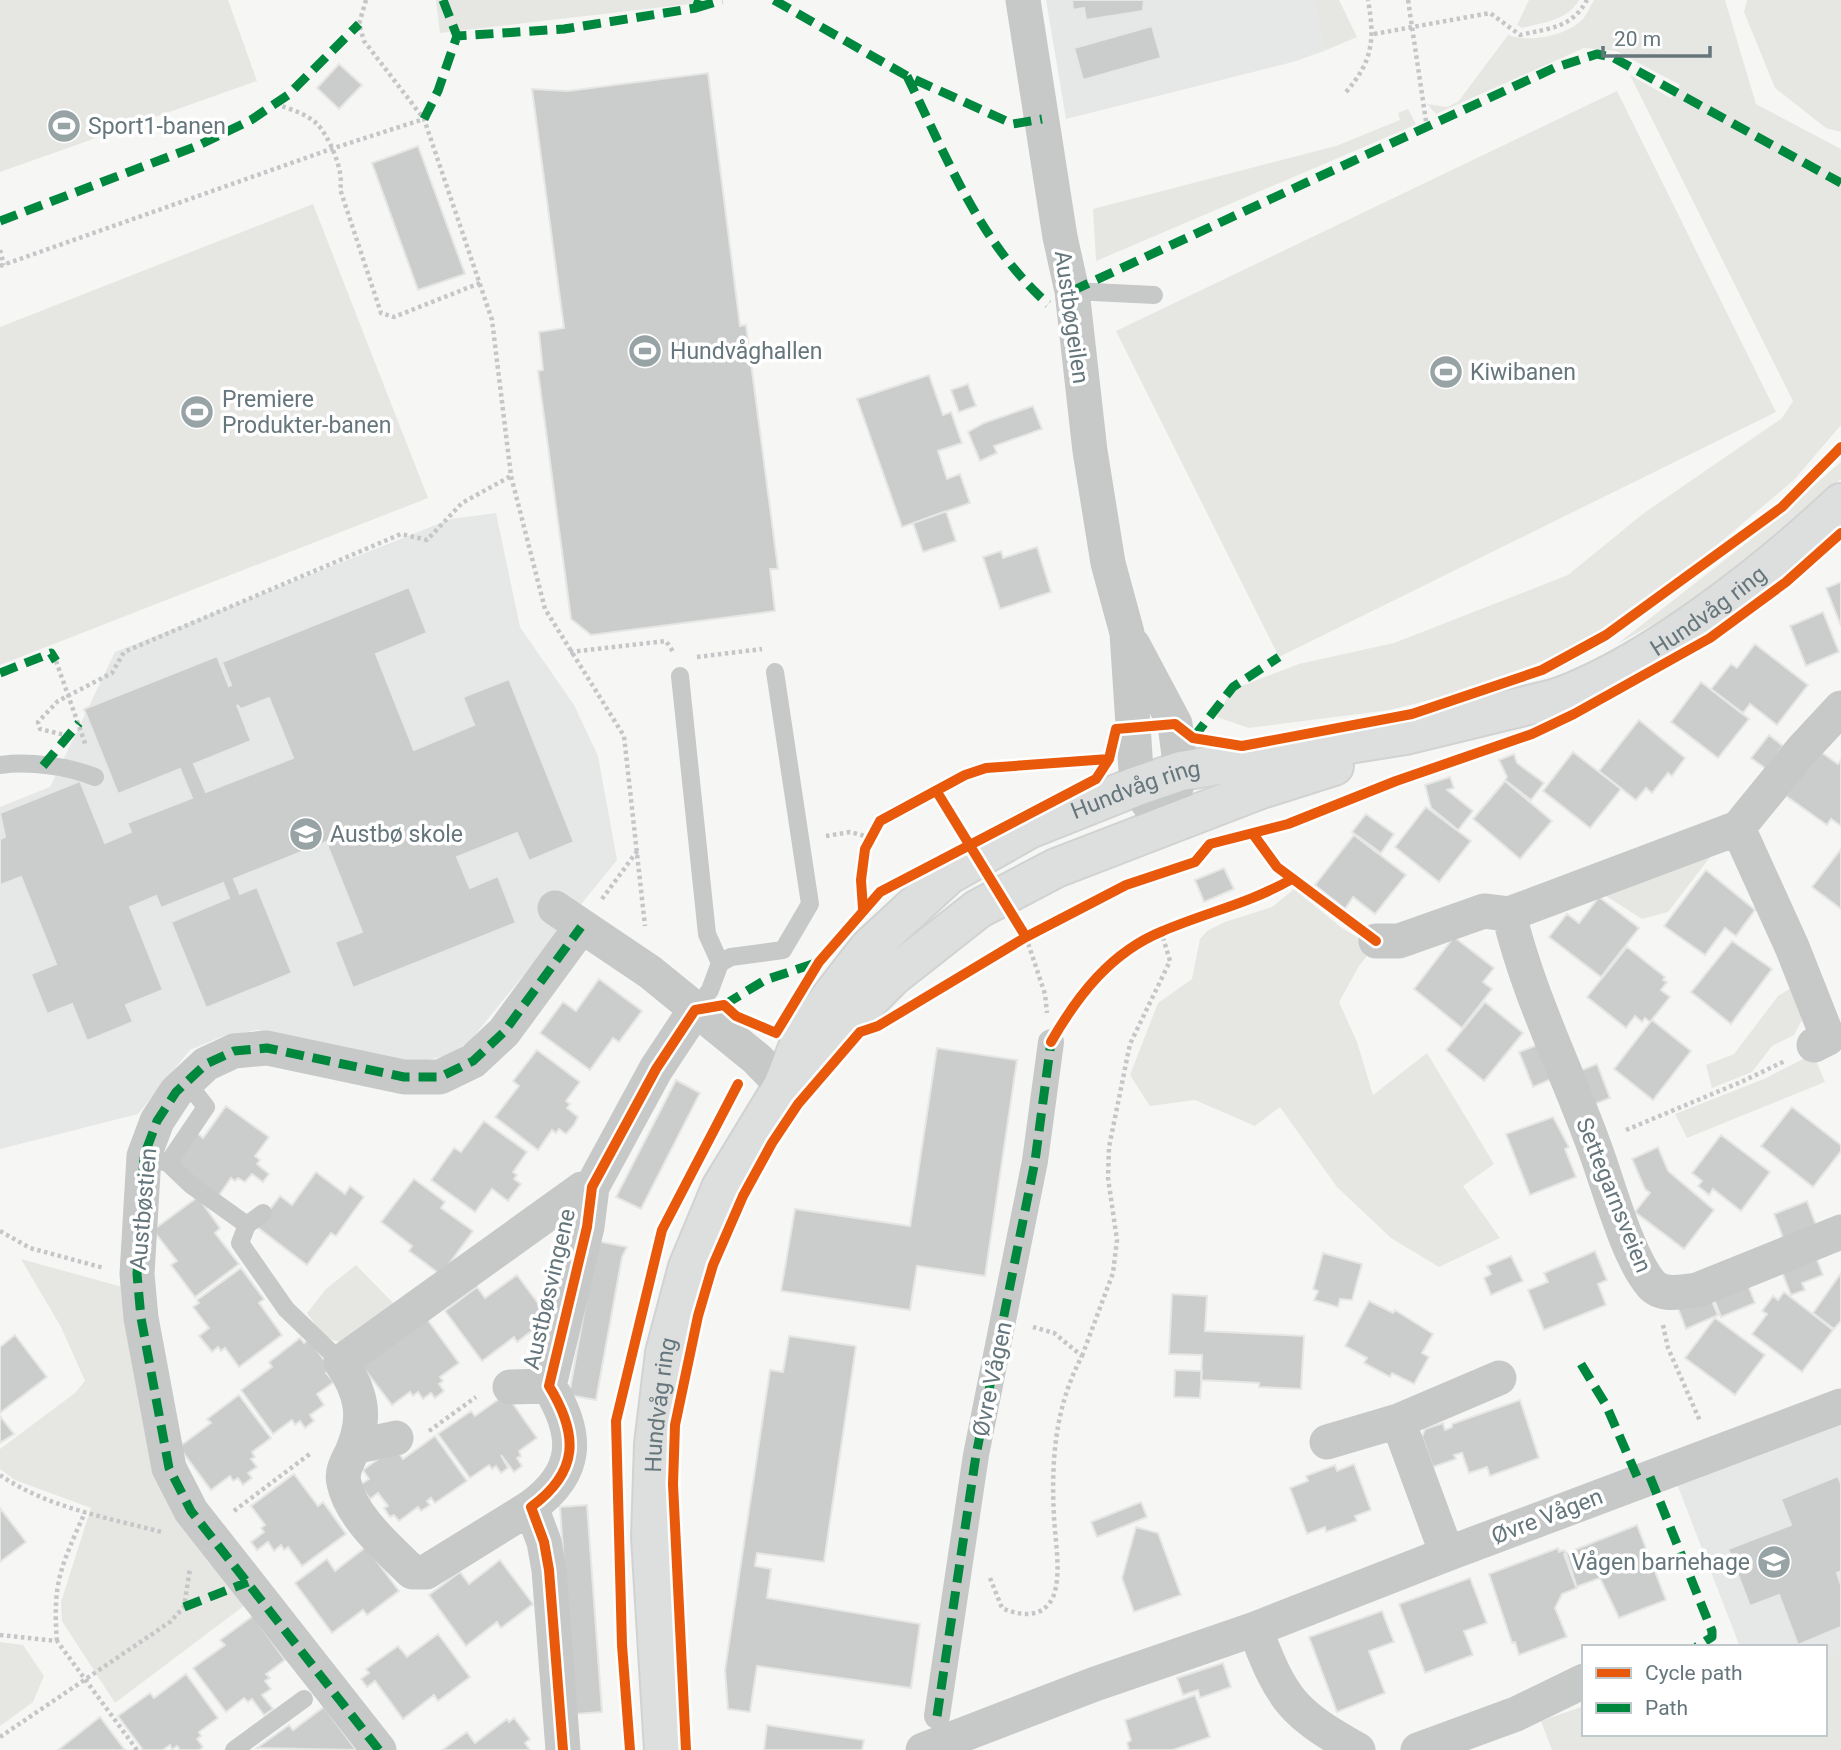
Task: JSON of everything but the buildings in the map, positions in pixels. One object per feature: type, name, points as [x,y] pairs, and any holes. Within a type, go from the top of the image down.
[{"type":"main road","name":"Hundvåg ring","points":[[783,1086],[893,976],[978,909],[1056,868],[1261,789],[1435,733],[1562,697],[1629,663],[1692,624],[1802,540],[1841,503]]},
{"type":"main road","name":"Hundvåg ring","points":[[664,1750],[651,1537],[654,1444],[665,1353],[688,1267],[721,1188],[783,1086],[804,1032],[868,949],[948,875],[1029,829],[1137,786],[1181,771],[1405,734],[1562,697]]},
{"type":"street","name":"Austbøgeilen","points":[[1023,0],[1060,237],[1072,291],[1090,451],[1108,563],[1127,633],[1137,786],[1164,827]]},
{"type":"street","name":"Austbøgeilen","points":[[1127,633],[1175,724],[1181,771],[1164,827]]},
{"type":"street","points":[[1376,941],[1399,941],[1484,911],[1509,914],[1738,828],[1801,751],[1841,708]]},
{"type":"street","points":[[1738,828],[1793,947],[1828,1038],[1814,1045]]},
{"type":"street","name":"Settegarnsveien","points":[[1509,914],[1534,990],[1639,1266],[1653,1287],[1671,1294],[1697,1290],[1841,1232]]},
{"type":"street","points":[[568,917],[650,972],[757,1059],[783,1086]]},
{"type":"street","name":"Austbøstien","points":[[379,1750],[197,1534],[169,1468],[141,1318],[137,1274],[156,1159],[156,1121],[186,1081],[206,1064],[234,1051],[267,1048],[404,1077],[440,1077],[473,1061],[504,1032],[568,917]]},
{"type":"street","name":"Austbøsvingene","points":[[592,1187],[582,1189],[341,1362],[358,1395],[362,1419],[343,1480],[347,1496],[380,1539],[412,1572],[426,1572],[531,1507],[552,1492],[562,1478],[570,1449],[568,1427],[560,1404],[549,1386],[587,1227],[592,1187],[656,1069],[695,1010]]},
{"type":"street","name":"Øvre Vågen","points":[[937,1716],[976,1455],[1035,1161],[1051,1042]]},
{"type":"street","points":[[1327,1442],[1398,1421],[1499,1378]]},
{"type":"street","name":"Austbøsvingene","points":[[510,1387],[549,1386]]},
{"type":"street","name":"Øvre Vågen","points":[[923,1750],[1095,1684],[1255,1629],[1447,1553],[1841,1406]]},
{"type":"street","points":[[1398,1421],[1447,1553]]},
{"type":"street","points":[[354,1447],[396,1438]]},
{"type":"street","points":[[531,1507],[544,1542],[549,1570],[563,1750]]},
{"type":"street","points":[[1255,1629],[1272,1674],[1289,1701],[1307,1720],[1358,1750]]},
{"type":"street","points":[[1418,1750],[1516,1714],[1582,1682]]},
{"type":"lane","points":[[1072,291],[1154,295]]},
{"type":"lane","points":[[678,668],[707,934],[720,963]]},
{"type":"lane","points":[[695,1010],[710,990],[720,963],[731,957],[783,950],[810,904],[775,672]]},
{"type":"lane","points":[[0,765],[13,763],[71,769],[95,777]]},
{"type":"lane","points":[[156,1159],[247,1225]]},
{"type":"lane","points":[[263,1213],[247,1225],[240,1243],[286,1309],[341,1362]]},
{"type":"lane","points":[[234,1750],[304,1699]]},
{"type":"path","points":[[366,0],[359,24],[364,41],[424,119],[480,283],[497,348],[511,476],[545,609],[622,730],[639,849],[650,972]]},
{"type":"path","points":[[1346,92],[1360,76],[1374,34],[1368,0]]},
{"type":"path","points":[[1408,0],[1427,128]]},
{"type":"path","points":[[1374,34],[1490,13],[1520,34],[1560,26],[1578,15],[1587,0]]},
{"type":"path","points":[[276,104],[300,113],[317,124],[331,149],[343,181],[340,189],[354,237],[381,313],[394,317],[480,283]]},
{"type":"path","points":[[0,250],[2,265],[424,119]]},
{"type":"path","points":[[69,736],[40,729],[38,722],[47,710],[69,695],[113,673],[124,652],[401,534],[427,540],[463,503],[511,476]]},
{"type":"path","points":[[570,652],[666,642],[672,647],[678,668],[765,649],[771,652],[775,672]]},
{"type":"path","points":[[55,661],[74,708]]},
{"type":"path","points":[[801,841],[850,832],[872,833],[865,849]]},
{"type":"path","points":[[568,917],[639,849]]},
{"type":"path","points":[[1019,926],[1026,937],[1045,994]]},
{"type":"path","points":[[1150,938],[1174,927]]},
{"type":"path","points":[[1014,944],[1037,931]]},
{"type":"path","points":[[960,1562],[984,1570],[992,1579],[1002,1608],[1015,1614],[1030,1615],[1044,1609],[1053,1597],[1056,1554],[1052,1465],[1067,1385],[1082,1356],[1113,1273],[1117,1240],[1108,1178],[1109,1147],[1130,1044],[1170,961],[1161,931]]},
{"type":"path","points":[[1593,1143],[1741,1082],[1814,1045]]},
{"type":"path","points":[[0,1231],[30,1248],[75,1262],[137,1274]]},
{"type":"path","points":[[1653,1287],[1668,1348],[1713,1453]]},
{"type":"path","points":[[1003,1325],[1040,1327],[1054,1333],[1082,1356]]},
{"type":"path","points":[[396,1438],[415,1441],[478,1396],[510,1387]]},
{"type":"path","points":[[0,1737],[145,1640],[184,1607],[197,1534],[319,1449],[354,1447]]},
{"type":"path","points":[[0,1475],[28,1490],[85,1512],[197,1534]]},
{"type":"path","points":[[85,1512],[57,1578],[54,1603],[57,1641],[137,1750]]},
{"type":"path","points":[[0,1635],[57,1641]]},
{"type":"shaded area","name":"Sport1-banen","points":[[0,0],[228,0],[257,81],[0,172]]},
{"type":"shaded area","points":[[436,0],[707,0],[707,2],[440,33]]},
{"type":"shaded area","points":[[1046,0],[1314,0],[1324,51],[1293,62],[1066,119]]},
{"type":"shaded area","points":[[1314,0],[1339,0],[1357,37],[1324,51]]},
{"type":"shaded area","points":[[1529,0],[1579,0],[1561,17],[1522,28],[1517,25]]},
{"type":"shaded area","points":[[1594,0],[1725,0],[1756,104],[1841,149],[1841,425],[1794,480],[1703,557],[1592,640],[1477,688],[1390,710],[1249,728],[1217,717],[1231,690],[1299,664],[1394,643],[1568,575],[1644,513],[1782,418],[1793,401],[1630,75],[1671,98],[1680,85],[1616,51],[1584,48],[1436,114],[1427,104],[1447,107],[1458,102],[1508,35],[1536,38],[1557,34],[1582,20]]},
{"type":"shaded area","points":[[1747,0],[1841,0],[1841,132],[1826,128],[1775,88],[1744,12]]},
{"type":"shaded area","name":"Kiwibanen","points":[[1617,91],[1776,412],[1279,657],[1116,331]]},
{"type":"shaded area","points":[[1408,109],[1416,124],[1406,129],[1096,261],[1093,209],[1336,146],[1400,120],[1398,113]]},
{"type":"shaded area","name":"Premiere Produkter-banen","points":[[313,204],[428,498],[0,665],[0,327]]},
{"type":"shaded area","points":[[1841,462],[1841,479],[1781,535],[1700,598],[1616,645],[1749,541]]},
{"type":"shaded area","name":"Austbø skole","points":[[496,513],[520,627],[574,705],[598,756],[617,860],[470,1041],[447,1056],[415,1062],[257,1030],[221,1037],[190,1050],[138,1114],[0,1149],[0,807],[50,787],[115,652],[451,519]]},
{"type":"shaded area","points":[[1717,848],[1668,912],[1642,919],[1606,896]]},
{"type":"shaded area","points":[[1294,889],[1342,928],[1374,947],[1359,966],[1339,1002],[1357,1042],[1373,1095],[1427,1053],[1494,1164],[1463,1186],[1500,1238],[1439,1267],[1391,1238],[1337,1187],[1280,1107],[1255,1126],[1195,1100],[1150,1106],[1130,1075],[1158,1003],[1192,979],[1200,939],[1207,931],[1225,922],[1272,907]]},
{"type":"shaded area","points":[[1793,987],[1802,1020],[1794,1035],[1772,1046],[1752,1072],[1712,1088],[1706,1065],[1734,1054],[1778,996]]},
{"type":"shaded area","points":[[1809,1056],[1815,1058],[1825,1082],[1687,1138],[1675,1114],[1764,1079]]},
{"type":"shaded area","points":[[21,1259],[126,1288],[145,1396],[249,1602],[115,1703],[62,1621],[61,1602],[91,1508],[15,1480],[0,1469],[0,1449],[75,1393],[85,1381],[61,1327]]},
{"type":"shaded area","points":[[356,1265],[396,1306],[342,1342],[336,1341],[321,1332],[307,1313],[326,1289]]},
{"type":"shaded area","name":"Vågen barnehage","points":[[1841,1422],[1841,1651],[1827,1656],[1827,1645],[1739,1645],[1677,1484]]},
{"type":"shaded area","points":[[0,1642],[23,1645],[44,1676],[33,1702],[0,1726]]},
{"type":"shaded area","points":[[1841,1651],[1841,1750],[1552,1750],[1541,1721],[1582,1707],[1582,1736],[1827,1736],[1827,1656]]},
{"type":"marked path","points":[[443,0],[457,36]]},
{"type":"marked path","points":[[424,119],[438,91],[457,36],[564,29],[696,8],[699,0]]},
{"type":"marked path","points":[[696,8],[722,0]]},
{"type":"marked path","points":[[774,0],[907,76],[1013,124],[1042,119]]},
{"type":"marked path","points":[[0,221],[197,146],[251,120],[288,95],[359,24]]},
{"type":"marked path","points":[[1072,291],[1554,68],[1597,54],[1614,58],[1841,183]]},
{"type":"marked path","points":[[907,76],[951,168],[984,226],[1002,254],[1048,304]]},
{"type":"marked path","points":[[0,673],[51,653],[56,661]]},
{"type":"marked path","points":[[1193,738],[1233,687],[1279,657]]},
{"type":"marked path","points":[[43,766],[79,723]]},
{"type":"marked path","points":[[379,1750],[191,1511],[169,1468],[141,1318],[137,1274],[144,1156],[157,1121],[176,1092],[206,1064],[234,1051],[267,1048],[404,1077],[440,1077],[473,1061],[504,1032],[581,927]]},
{"type":"marked path","points":[[724,1005],[765,980],[819,962]]},
{"type":"marked path","points":[[937,1716],[976,1455],[1035,1161],[1051,1042]]},
{"type":"marked path","points":[[1581,1364],[1606,1405],[1639,1481]]},
{"type":"marked path","points":[[1650,1477],[1712,1631],[1712,1637],[1699,1645]]},
{"type":"marked path","points":[[184,1607],[248,1582]]},
{"type":"cycle path","points":[[563,1750],[549,1570],[544,1542],[531,1507],[547,1494],[558,1480],[566,1466],[569,1452],[566,1421],[549,1386],[587,1227],[592,1187],[656,1069],[695,1010],[724,1005],[736,1016],[776,1033],[819,962],[880,892],[1096,779],[1109,759],[1116,729],[1175,724],[1193,738],[1242,746],[1412,714],[1542,670],[1606,635],[1782,507],[1841,447]]},
{"type":"cycle path","points":[[686,1750],[673,1484],[675,1425],[698,1316],[713,1265],[743,1196],[772,1143],[798,1104],[860,1032],[878,1026],[1026,937],[1126,885],[1195,862],[1210,844],[1288,824],[1396,781],[1532,734],[1574,714],[1710,638],[1786,582],[1841,533]]},
{"type":"cycle path","points":[[863,909],[861,880],[865,849],[880,821],[965,775],[986,768],[1109,759]]},
{"type":"cycle path","points":[[937,792],[1026,937]]},
{"type":"cycle path","points":[[1253,834],[1277,867],[1376,941]]},
{"type":"cycle path","points":[[1051,1042],[1085,992],[1127,951],[1163,931],[1259,895],[1292,879]]},
{"type":"cycle path","points":[[630,1750],[622,1645],[616,1421],[662,1230],[738,1084]]},
{"type":"place","name":"Sport1-banen","points":[[64,126]]},
{"type":"place","name":"Hundvåghallen","points":[[645,351]]},
{"type":"place","name":"Kiwibanen","points":[[1446,372]]},
{"type":"place","name":"Premiere Produkter-banen","points":[[197,412]]},
{"type":"place","name":"Austbø skole","points":[[306,834]]},
{"type":"place","name":"Vågen barnehage","points":[[1774,1562]]}]
